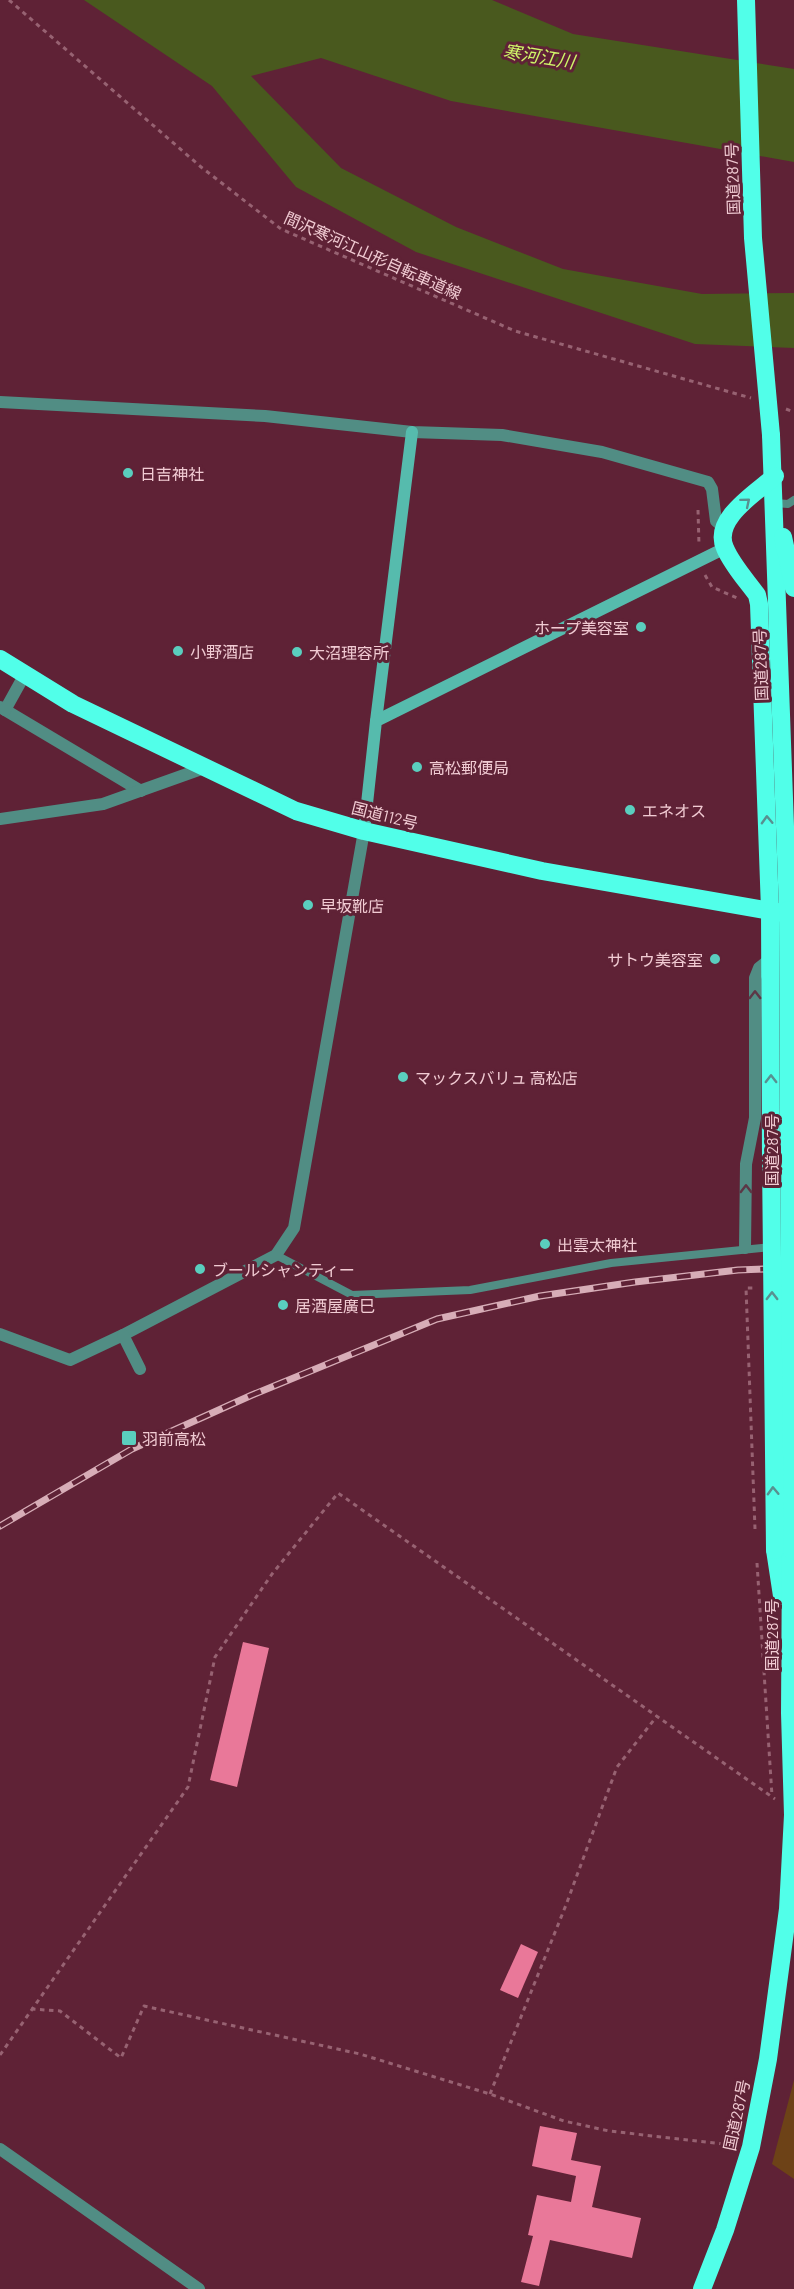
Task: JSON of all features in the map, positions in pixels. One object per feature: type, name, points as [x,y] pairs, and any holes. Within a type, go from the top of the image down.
[{"type":"highway","name":"国道287号","points":[[702,2289],[726,2230],[751,2147],[768,2058],[783,1943],[793,1815],[790,1654],[783,1550],[792,1295],[784,758],[788,503],[774,476],[753,238],[746,0]]},
{"type":"highway","points":[[774,476],[739,508],[723,527],[725,548],[757,595],[759,604],[770,910],[771,1159],[783,1550]]},
{"type":"highway","points":[[788,503],[794,588]]},
{"type":"highway","name":"国道112号","points":[[0,659],[73,704],[296,811],[364,831],[542,871],[794,915]]},
{"type":"highway","points":[[790,1654],[794,1626]]},
{"type":"street","points":[[0,402],[265,416],[412,432],[502,435],[602,452],[708,482],[712,489],[714,516],[723,527]]},
{"type":"street","points":[[0,1334],[70,1360],[276,1255],[294,1228],[364,831],[412,432]]},
{"type":"street","points":[[376,721],[725,548]]},
{"type":"street","points":[[25,674],[2,709],[141,791]]},
{"type":"street","points":[[0,819],[103,804],[204,768]]},
{"type":"street","points":[[745,1248],[746,1164],[755,1118],[755,978],[759,968],[770,958]]},
{"type":"street","points":[[123,1335],[140,1369]]},
{"type":"street","points":[[0,2149],[199,2289]]},
{"type":"lane","points":[[276,1255],[352,1295],[470,1290],[611,1263],[745,1248],[794,1246]]},
{"type":"path","name":"間沢寒河江山形自転車道線","points":[[9,0],[201,167],[281,229],[515,331],[756,399]]},
{"type":"path","points":[[784,409],[794,412]]},
{"type":"path","points":[[749,1393],[757,1385]]},
{"type":"path","points":[[0,2055],[188,1787],[215,1657],[272,1574],[338,1493],[772,1797],[793,1815]]},
{"type":"path","points":[[490,2094],[566,1905],[617,1767],[657,1716]]},
{"type":"path","points":[[31,2009],[60,2011],[121,2058],[144,2006],[360,2054],[490,2094],[564,2121],[609,2131],[751,2147]]},
{"type":"shaded area","points":[[794,2080],[794,2179],[772,2164]]},
{"type":"water","name":"寒河江川","points":[[84,0],[492,0],[573,34],[794,69],[794,162],[451,101],[321,58],[251,76],[341,168],[456,227],[563,269],[702,294],[794,293],[794,348],[695,344],[416,252],[296,187],[212,86]]},
{"type":"building","points":[[243,1642],[269,1648],[237,1787],[210,1780]]},
{"type":"building","points":[[521,1944],[538,1952],[518,1998],[500,1990]]},
{"type":"building","points":[[540,2126],[577,2133],[571,2160],[601,2166],[592,2207],[641,2218],[632,2258],[550,2240],[539,2286],[521,2282],[533,2236],[528,2235],[537,2195],[571,2202],[576,2176],[532,2166]]},
{"type":"railway","points":[[0,1526],[132,1449],[252,1395],[437,1319],[540,1296],[635,1282],[738,1270],[794,1268]]},
{"type":"place","name":"日吉神社","points":[[128,473]]},
{"type":"place","name":"ホープ美容室","points":[[641,627]]},
{"type":"place","name":"小野酒店","points":[[178,651]]},
{"type":"place","name":"大沼理容所","points":[[297,652]]},
{"type":"place","name":"高松郵便局","points":[[417,767]]},
{"type":"place","name":"エネオス","points":[[630,810]]},
{"type":"place","name":"早坂靴店","points":[[308,905]]},
{"type":"place","name":"サトウ美容室","points":[[715,959]]},
{"type":"place","name":"マックスバリュ 高松店","points":[[403,1077]]},
{"type":"place","name":"出雲太神社","points":[[545,1244]]},
{"type":"place","name":"ブールシャンティー","points":[[200,1269]]},
{"type":"place","name":"居酒屋廣巳","points":[[283,1305]]},
{"type":"place","name":"羽前高松","points":[[129,1438]]}]
